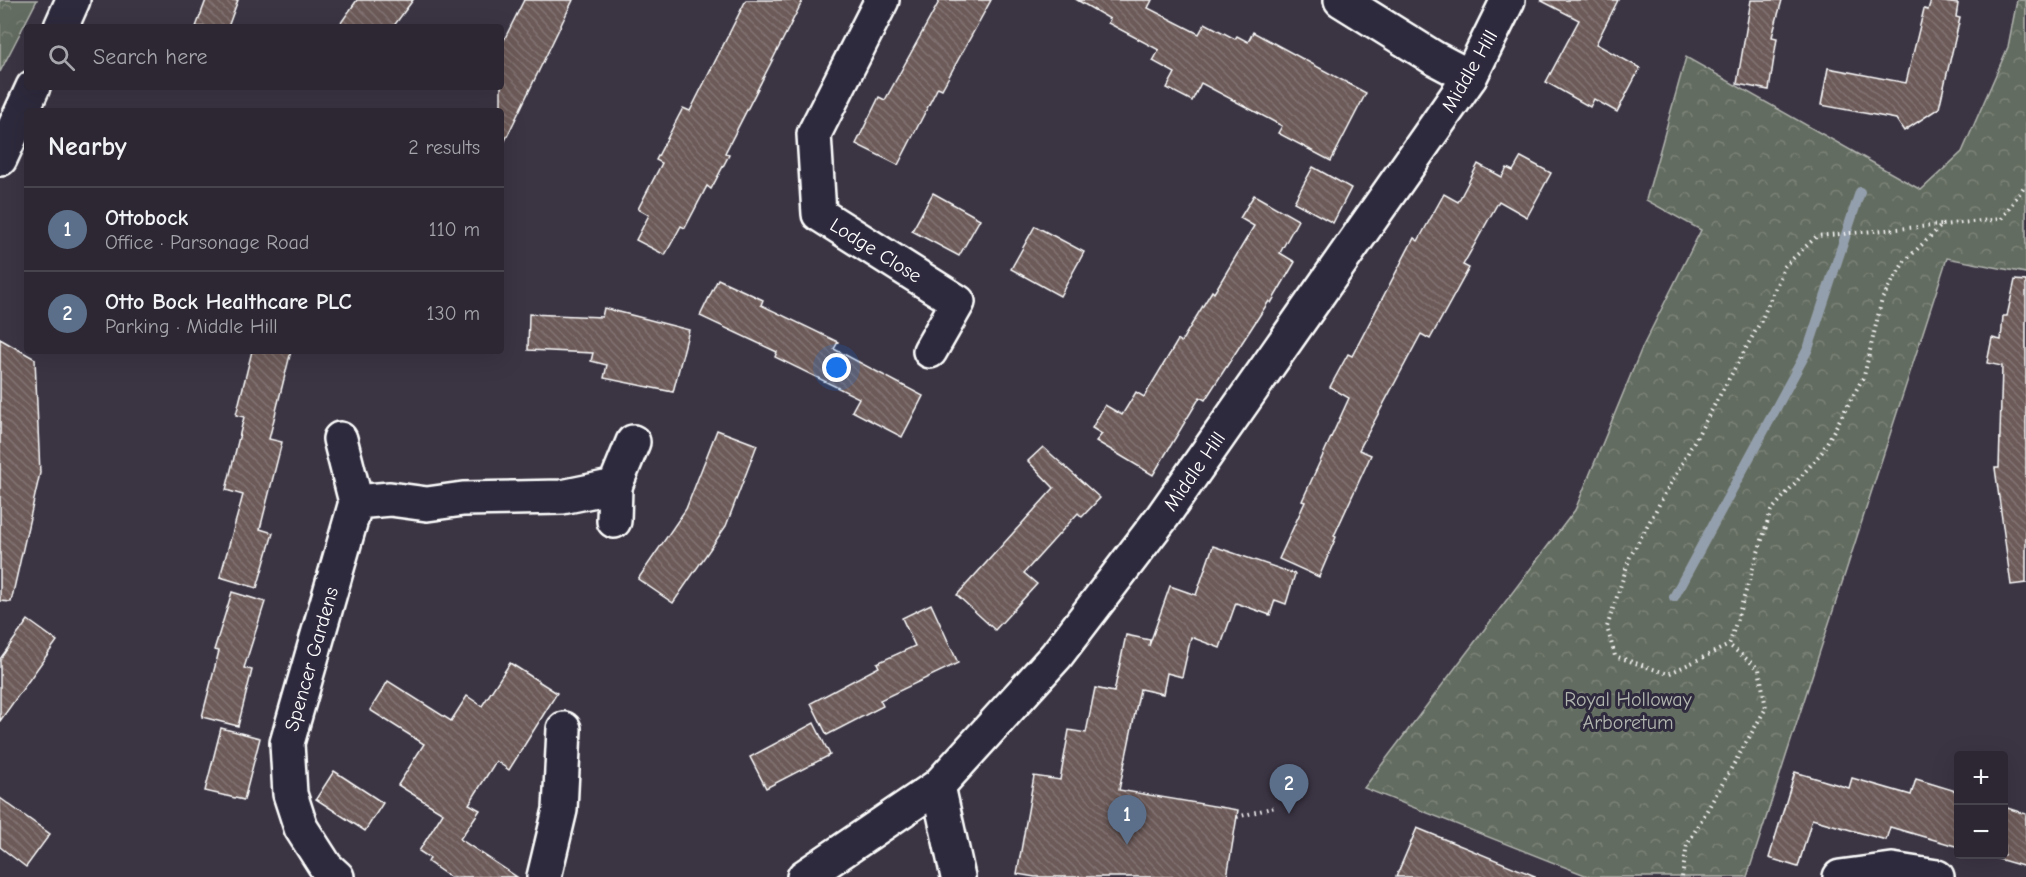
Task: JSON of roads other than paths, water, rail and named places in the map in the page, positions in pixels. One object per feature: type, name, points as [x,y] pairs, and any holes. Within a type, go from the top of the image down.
[{"type":"street","points":[[62,24],[73,0]]},
{"type":"street","name":"Lodge Close","points":[[882,0],[814,134],[819,214],[958,302],[930,351]]},
{"type":"street","points":[[1341,0],[1434,58],[1470,77]]},
{"type":"street","name":"Middle Hill","points":[[804,877],[938,786],[1056,656],[1155,525],[1470,77],[1508,0]]},
{"type":"street","points":[[0,159],[32,90]]},
{"type":"street","points":[[340,439],[356,502],[390,499],[427,504],[463,499],[562,496],[615,486]]},
{"type":"street","points":[[614,521],[615,486],[633,442]]},
{"type":"street","name":"Spencer Gardens","points":[[337,877],[326,867],[301,828],[290,794],[287,743],[356,502]]},
{"type":"street","points":[[544,877],[560,810],[564,729]]},
{"type":"street","points":[[938,786],[958,877]]},
{"type":"street","points":[[1840,877],[1892,870],[1937,877]]},
{"type":"waterway","points":[[1674,597],[1808,349],[1860,192]]},
{"type":"place","name":"Otto Bock Healthcare PLC","points":[[1289,814]]},
{"type":"place","name":"Ottobock","points":[[1127,845]]},
{"type":"park label","name":"Royal Holloway Arboretum","points":[[1628,710]]}]
